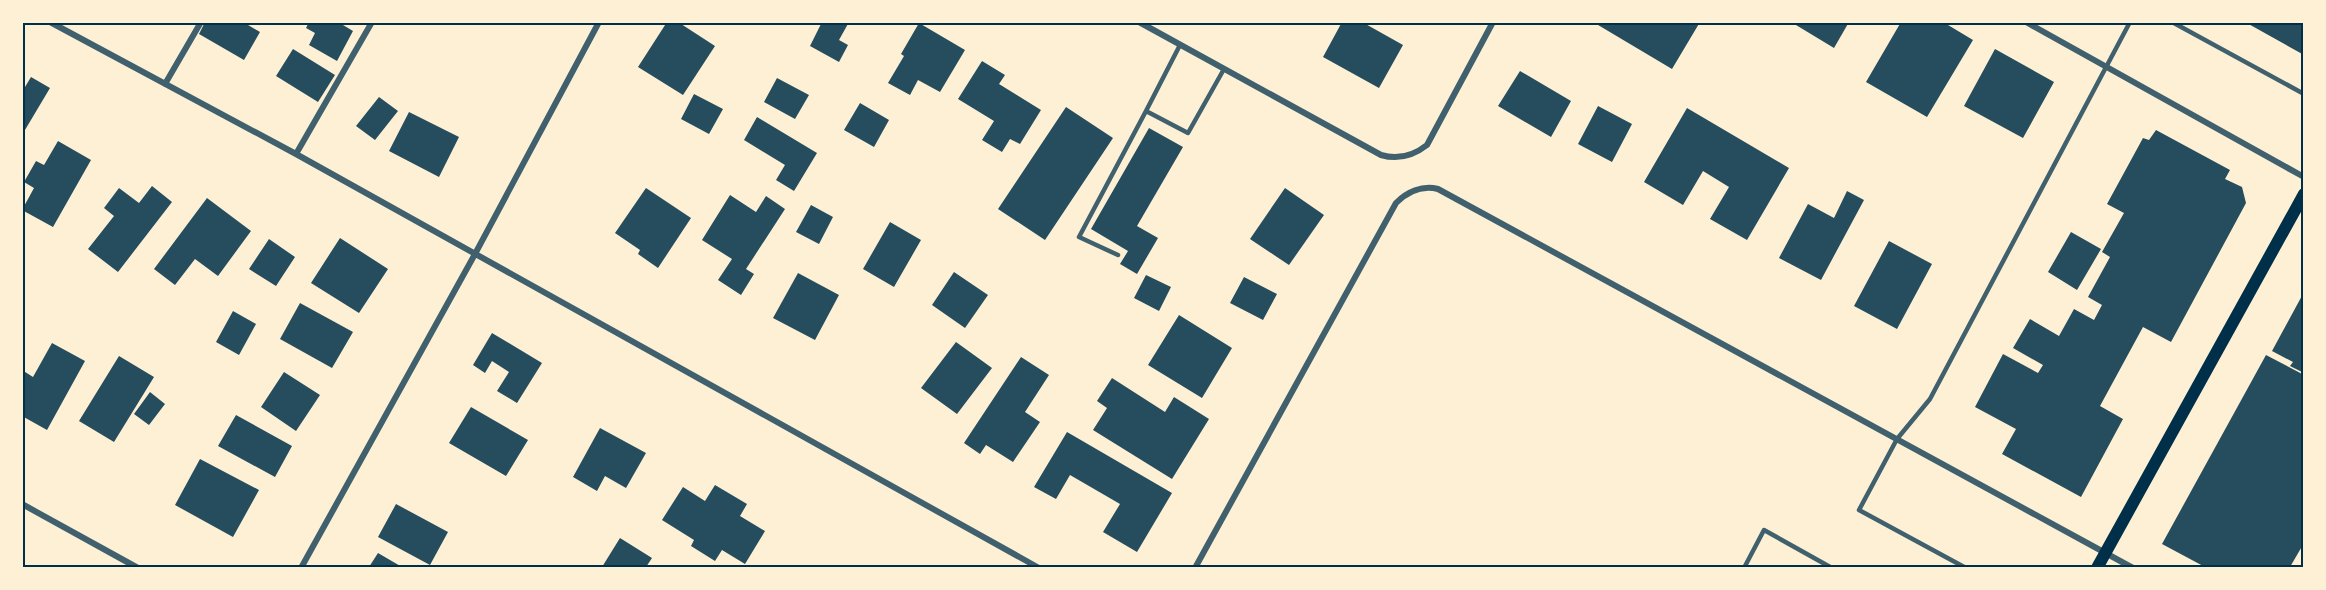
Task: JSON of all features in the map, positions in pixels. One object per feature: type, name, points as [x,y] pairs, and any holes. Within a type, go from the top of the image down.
[{"type":"main road","points":[[2097,567],[2304,194]]},
{"type":"street","points":[[50,22],[296,154],[1039,567]]},
{"type":"street","points":[[165,84],[201,22]]},
{"type":"street","points":[[296,154],[372,22]]},
{"type":"street","points":[[301,567],[475,254],[599,22]]},
{"type":"street","points":[[1139,22],[1381,155],[1400,158],[1419,151],[1427,145],[1493,22]]},
{"type":"street","points":[[2026,22],[2304,177]]},
{"type":"street","points":[[1195,567],[1396,203],[1410,192],[1426,188],[1438,189],[2133,567]]},
{"type":"street","points":[[22,504],[138,567]]},
{"type":"lane","points":[[2041,30],[2045,22]]},
{"type":"lane","points":[[1966,567],[1859,510],[1897,439],[1930,399],[2130,22]]},
{"type":"lane","points":[[2172,22],[2304,94]]},
{"type":"lane","points":[[1118,255],[1079,237],[1180,45]]},
{"type":"lane","points":[[1146,111],[1188,133],[1224,69]]},
{"type":"lane","points":[[1744,567],[1764,530],[1832,567]]},
{"type":"building","points":[[205,22],[243,22],[260,32],[244,60],[199,34]]},
{"type":"building","points":[[309,22],[338,22],[353,31],[337,61],[309,45],[315,33],[306,28]]},
{"type":"building","points":[[667,22],[678,22],[715,46],[683,95],[638,67]]},
{"type":"building","points":[[822,22],[849,22],[839,40],[848,45],[839,62],[810,46]]},
{"type":"building","points":[[1342,22],[1362,22],[1403,45],[1379,88],[1323,57]]},
{"type":"building","points":[[1593,22],[1700,22],[1672,69]]},
{"type":"building","points":[[1791,22],[1849,22],[1834,48]]},
{"type":"building","points":[[1901,22],[1943,22],[1973,40],[1927,117],[1866,82]]},
{"type":"building","points":[[2245,22],[2304,22],[2304,55]]},
{"type":"building","points":[[919,23],[965,50],[940,92],[918,80],[910,95],[888,83],[904,56],[901,54]]},
{"type":"building","points":[[293,49],[335,75],[318,102],[276,76]]},
{"type":"building","points":[[1995,49],[2054,82],[2023,138],[1964,106]]},
{"type":"building","points":[[982,61],[1005,75],[999,84],[1041,110],[1020,144],[1010,139],[1002,152],[982,140],[994,121],[958,99]]},
{"type":"building","points":[[1520,71],[1571,101],[1551,137],[1498,106]]},
{"type":"building","points":[[31,77],[50,88],[22,135],[22,92]]},
{"type":"building","points":[[777,78],[809,95],[795,119],[764,102]]},
{"type":"building","points":[[694,94],[723,109],[709,134],[681,119]]},
{"type":"building","points":[[379,97],[398,111],[375,140],[356,126]]},
{"type":"building","points":[[860,103],[889,120],[874,147],[844,130]]},
{"type":"building","points":[[1598,106],[1632,124],[1612,162],[1578,144]]},
{"type":"building","points":[[1066,107],[1113,138],[1045,240],[998,209]]},
{"type":"building","points":[[1687,108],[1789,168],[1747,240],[1710,219],[1729,187],[1703,171],[1683,205],[1644,182]]},
{"type":"building","points":[[409,112],[459,137],[439,177],[389,151]]},
{"type":"building","points":[[757,117],[817,153],[794,191],[776,180],[785,165],[744,140]]},
{"type":"building","points":[[1149,128],[1183,147],[1137,226],[1158,238],[1137,274],[1120,264],[1128,251],[1091,229]]},
{"type":"building","points":[[2156,130],[2230,170],[2225,179],[2242,187],[2246,203],[2171,342],[2143,327],[2100,406],[2123,419],[2081,497],[2002,454],[2016,429],[1975,407],[2003,354],[2038,373],[2043,365],[2013,348],[2030,319],[2059,336],[2074,309],[2094,320],[2102,305],[2088,297],[2110,257],[2102,252],[2124,213],[2107,204],[2143,138],[2149,140]]},
{"type":"building","points":[[58,141],[91,160],[53,227],[22,210],[34,188],[24,182],[36,161],[44,165]]},
{"type":"building","points":[[152,186],[172,202],[118,272],[88,249],[114,216],[104,208],[119,188],[139,203]]},
{"type":"building","points":[[646,188],[691,218],[658,268],[638,254],[640,250],[615,233]]},
{"type":"building","points":[[1285,188],[1324,215],[1289,265],[1250,239]]},
{"type":"building","points":[[1847,191],[1864,200],[1821,280],[1779,258],[1808,204],[1834,218]]},
{"type":"building","points":[[730,195],[756,212],[766,196],[785,209],[746,269],[754,274],[741,295],[718,280],[732,259],[702,240]]},
{"type":"building","points":[[207,198],[251,231],[218,276],[195,259],[175,285],[154,269]]},
{"type":"building","points":[[811,205],[833,217],[819,244],[796,232]]},
{"type":"building","points":[[890,222],[921,240],[894,287],[863,269]]},
{"type":"building","points":[[2071,232],[2101,249],[2077,290],[2048,272]]},
{"type":"building","points":[[340,238],[388,269],[359,313],[311,283]]},
{"type":"building","points":[[269,239],[295,257],[276,286],[249,269]]},
{"type":"building","points":[[1889,241],[1932,264],[1897,329],[1854,306]]},
{"type":"building","points":[[954,272],[988,295],[965,328],[932,305]]},
{"type":"building","points":[[798,273],[839,295],[815,340],[773,318]]},
{"type":"building","points":[[1146,275],[1171,287],[1159,311],[1134,298]]},
{"type":"building","points":[[1244,277],[1277,294],[1263,320],[1230,303]]},
{"type":"building","points":[[2304,292],[2304,373],[2290,366],[2293,362],[2272,351]]},
{"type":"building","points":[[300,303],[353,332],[332,368],[280,339]]},
{"type":"building","points":[[233,311],[256,324],[239,355],[216,342]]},
{"type":"building","points":[[1179,315],[1232,348],[1202,398],[1148,365]]},
{"type":"building","points":[[492,333],[542,363],[517,403],[497,391],[509,372],[492,361],[485,373],[473,365]]},
{"type":"building","points":[[956,342],[992,368],[957,414],[921,388]]},
{"type":"building","points":[[52,343],[85,361],[47,430],[22,416],[22,370],[33,377]]},
{"type":"building","points":[[2266,355],[2304,375],[2304,543],[2290,567],[2205,567],[2162,544]]},
{"type":"building","points":[[119,356],[154,377],[114,442],[79,421]]},
{"type":"building","points":[[1021,357],[1049,375],[1025,412],[1040,422],[1013,462],[986,445],[980,454],[964,443]]},
{"type":"building","points":[[284,372],[320,395],[296,431],[261,407]]},
{"type":"building","points":[[1112,378],[1165,412],[1174,397],[1209,419],[1172,479],[1093,430],[1107,408],[1097,401]]},
{"type":"building","points":[[150,392],[165,404],[149,425],[134,414]]},
{"type":"building","points":[[471,407],[528,440],[506,476],[449,443]]},
{"type":"building","points":[[236,415],[292,446],[275,477],[218,446]]},
{"type":"building","points":[[600,428],[646,453],[626,488],[605,476],[597,491],[573,477]]},
{"type":"building","points":[[1067,432],[1172,493],[1137,552],[1103,532],[1120,504],[1070,475],[1056,499],[1034,487]]},
{"type":"building","points":[[200,459],[259,490],[233,537],[175,505]]},
{"type":"building","points":[[715,485],[747,504],[740,516],[765,531],[745,564],[722,550],[715,561],[691,546],[694,540],[662,520],[683,487],[705,501]]},
{"type":"building","points":[[396,504],[448,532],[430,565],[378,537]]},
{"type":"building","points":[[620,538],[652,558],[646,567],[602,567]]},
{"type":"building","points":[[378,553],[402,567],[369,567]]}]
